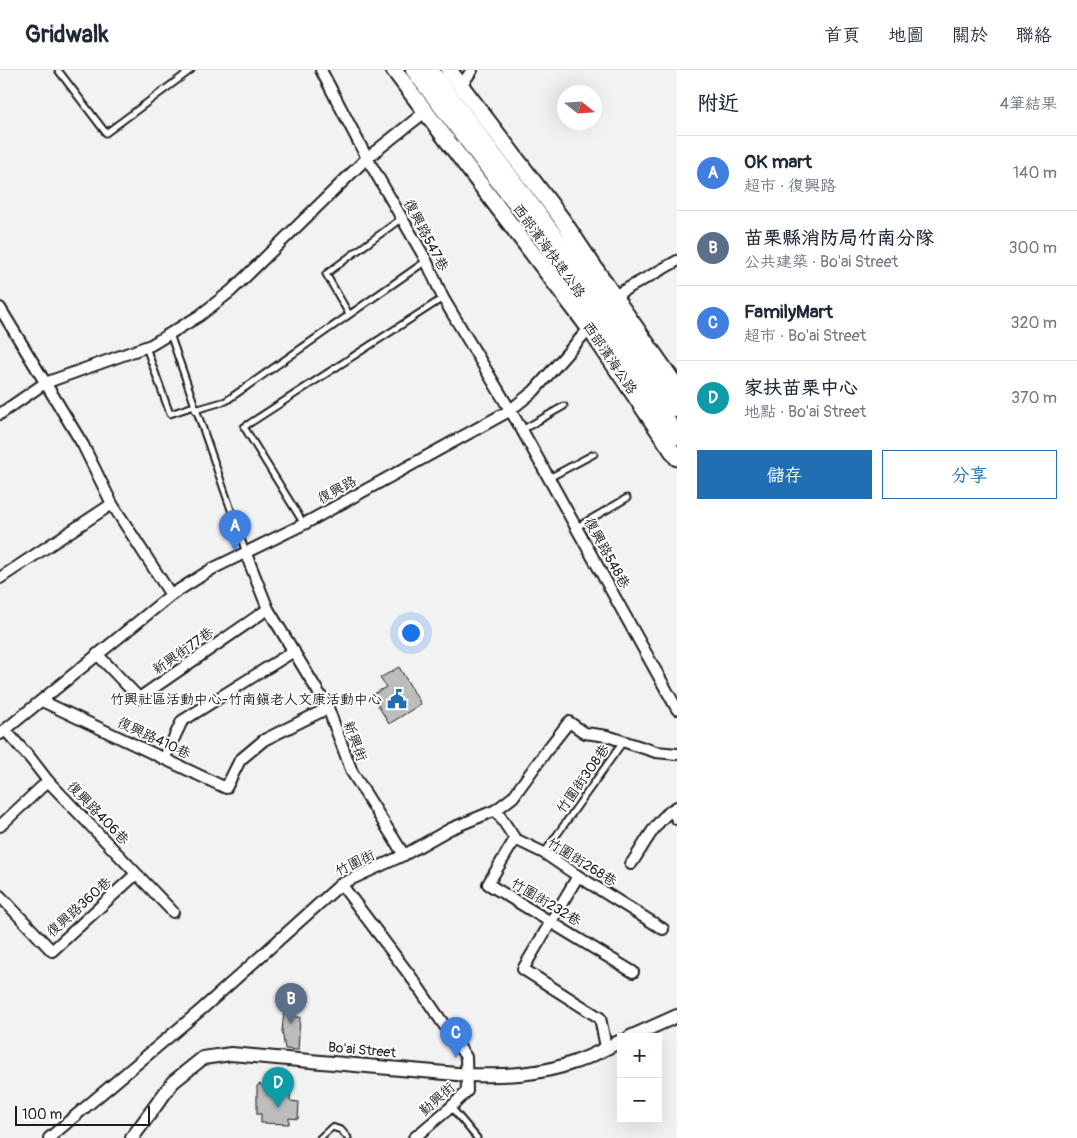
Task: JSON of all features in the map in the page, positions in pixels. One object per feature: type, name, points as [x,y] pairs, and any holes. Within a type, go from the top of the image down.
[{"type":"highway","name":"西部濱海快速公路","points":[[414,70],[535,229],[677,408]]},
{"type":"highway","name":"西部濱海快速公路","points":[[430,70],[603,314],[677,436]]},
{"type":"main road","name":"西部濱海公路","points":[[394,70],[425,112],[603,314],[677,387]]},
{"type":"main road","name":"西部濱海公路","points":[[449,70],[562,218],[603,314],[677,458]]},
{"type":"street","name":"復興路547巷","points":[[321,70],[367,158],[426,260],[442,298],[510,411]]},
{"type":"street","points":[[461,86],[472,70]]},
{"type":"street","points":[[0,414],[45,382],[146,347],[199,316],[231,291],[367,158],[425,112]]},
{"type":"street","name":"復興路","points":[[3,732],[171,595],[212,569],[304,524],[510,411],[534,391],[621,292],[677,261]]},
{"type":"street","points":[[0,308],[83,445],[112,504],[171,595]]},
{"type":"street","name":"復興路548巷","points":[[510,411],[577,527],[677,709]]},
{"type":"street","points":[[0,578],[112,504]]},
{"type":"street","name":"新興街","points":[[246,554],[268,609],[328,708],[352,772],[404,855]]},
{"type":"street","name":"新興街77巷","points":[[97,654],[139,698],[268,609]]},
{"type":"street","points":[[164,759],[182,721],[294,651]]},
{"type":"street","name":"復興路410巷","points":[[42,701],[226,788],[240,760],[264,740],[328,708]]},
{"type":"street","name":"竹圍街","points":[[49,1138],[202,1009],[341,884],[404,855],[450,829],[496,810],[513,797],[569,722],[585,733],[607,736],[656,752],[677,754]]},
{"type":"street","name":"復興路406巷","points":[[3,732],[31,759],[48,781],[174,912]]},
{"type":"street","points":[[0,826],[48,781]]},
{"type":"street","points":[[496,810],[515,839]]},
{"type":"street","points":[[631,864],[660,822],[675,812]]},
{"type":"street","name":"竹圍街268巷","points":[[515,839],[544,853],[663,929]]},
{"type":"street","name":"竹圍街232巷","points":[[515,839],[488,884],[633,972]]},
{"type":"street","name":"復興路360巷","points":[[0,896],[52,951],[136,874]]},
{"type":"street","points":[[578,876],[523,969],[600,1018],[606,1047]]},
{"type":"street","points":[[341,884],[414,981],[466,1057],[468,1075]]},
{"type":"street","points":[[639,1033],[677,1016]]},
{"type":"street","name":"Bo'ai Street","points":[[132,1138],[173,1082],[203,1058],[231,1054],[468,1075],[505,1076],[537,1072],[575,1062],[617,1043]]},
{"type":"street","name":"勤興街","points":[[414,1138],[450,1108],[467,1090],[468,1075]]},
{"type":"lane","points":[[58,70],[106,133],[191,70]]},
{"type":"lane","points":[[349,314],[326,274],[402,218]]},
{"type":"lane","points":[[146,347],[170,414],[226,400],[426,260]]},
{"type":"lane","points":[[304,524],[244,427],[442,298]]},
{"type":"lane","points":[[170,334],[246,554]]},
{"type":"lane","points":[[522,430],[564,406]]},
{"type":"lane","points":[[549,478],[594,454]]},
{"type":"lane","points":[[577,527],[627,498]]},
{"type":"lane","name":"竹圍街308巷","points":[[544,853],[623,742]]},
{"type":"lane","points":[[450,1108],[477,1138]]},
{"type":"lane","points":[[320,1138],[332,1127],[341,1130],[348,1138]]},
{"type":"building","name":"竹興社區活動中心-竹南鎮老人文康活動中心","points":[[399,667],[421,704],[389,724],[372,695],[386,687],[380,678]]},
{"type":"building","points":[[284,1012],[296,1013],[295,1017],[300,1017],[298,1050],[285,1049],[282,1031]]},
{"type":"building","points":[[277,1082],[291,1083],[290,1101],[299,1102],[298,1119],[289,1118],[289,1124],[261,1123],[261,1114],[257,1114],[257,1086],[260,1084],[266,1090],[277,1091]]},
{"type":"place","name":"OK mart","points":[[235,551]]},
{"type":"place","name":"竹興社區活動中心-竹南鎮老人文康活動中心","points":[[397,699]]},
{"type":"place","name":"苗栗縣消防局竹南分隊","points":[[291,1024]]},
{"type":"place","name":"FamilyMart","points":[[456,1058]]},
{"type":"place","name":"家扶苗栗中心","points":[[278,1108]]}]
